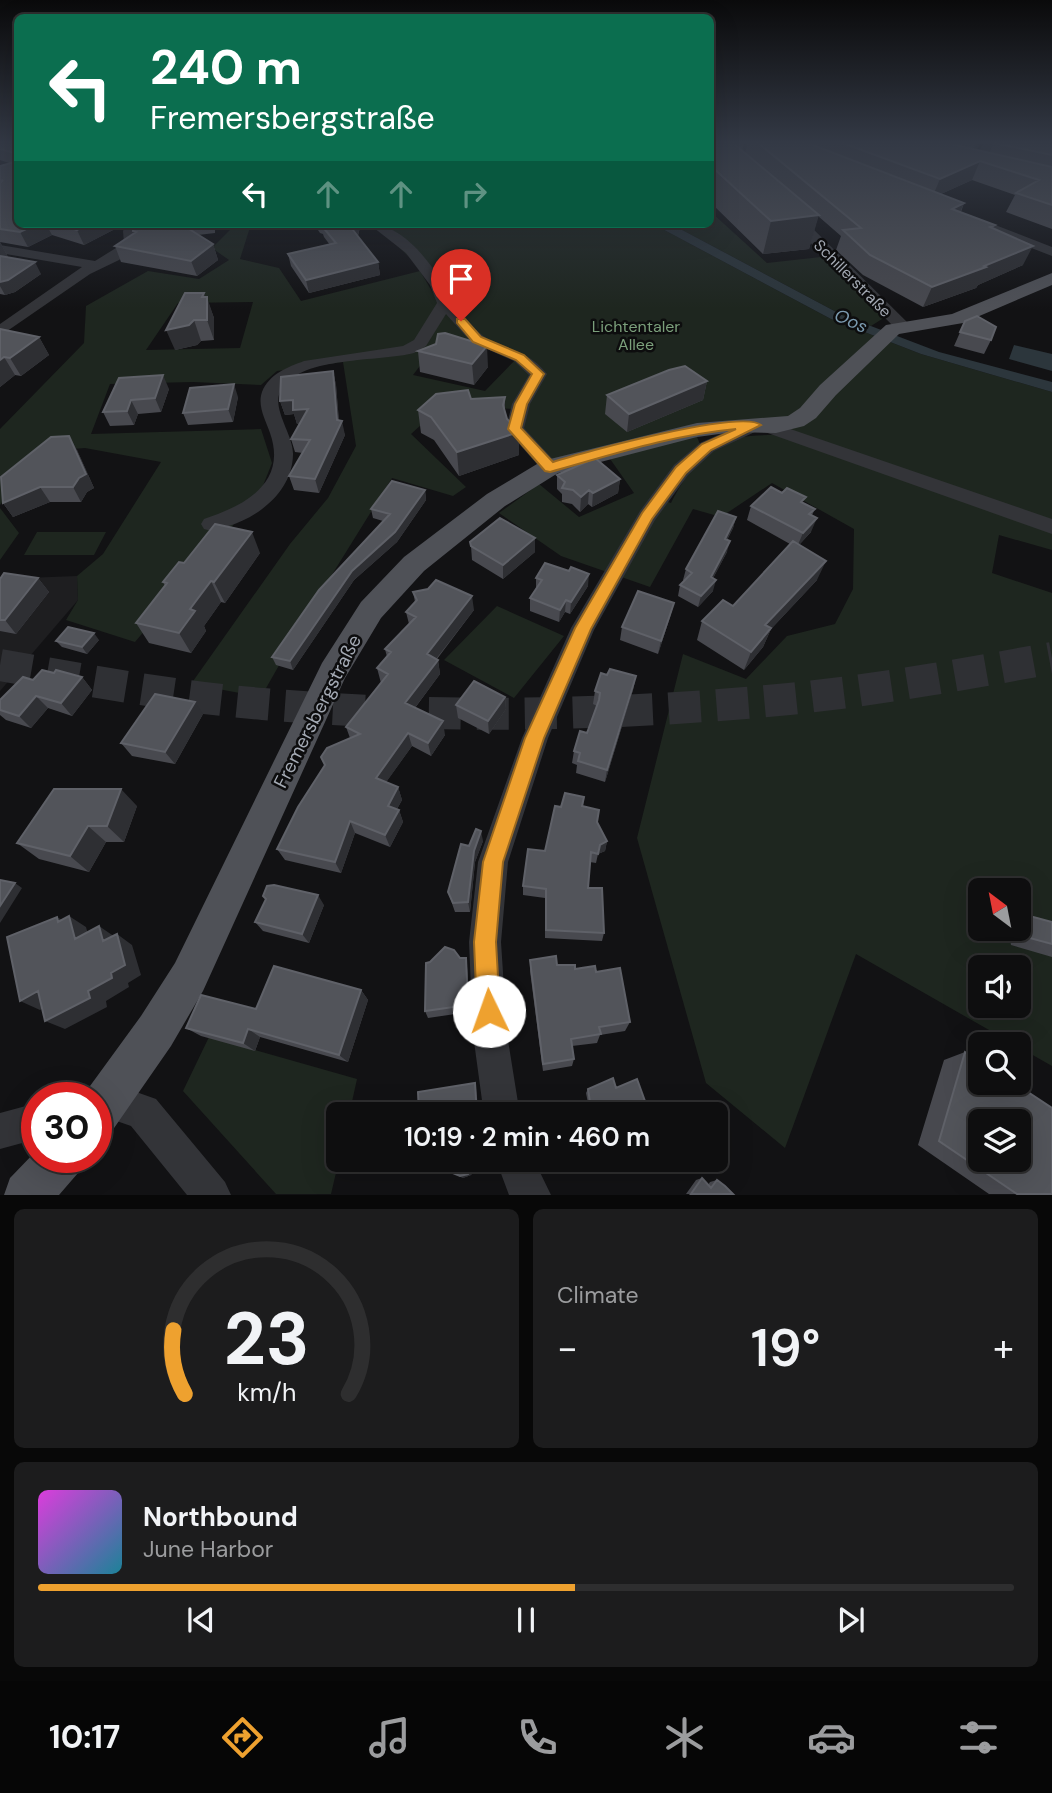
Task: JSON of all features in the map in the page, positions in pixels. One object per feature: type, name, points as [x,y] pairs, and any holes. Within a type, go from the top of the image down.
[{"type":"main road","points":[[890,332],[956,319],[1052,278]]},
{"type":"main road","name":"Fremersbergstraße","points":[[112,1090],[156,1031],[189,977],[332,672],[371,610],[391,586],[442,540],[496,500],[550,467],[690,432],[726,426],[789,424],[802,418],[890,332]]},
{"type":"main road","points":[[27,1195],[47,1173]]},
{"type":"street","name":"Schillerstraße","points":[[781,205],[830,256],[890,332]]},
{"type":"street","points":[[951,212],[1052,252]]},
{"type":"street","points":[[0,331],[95,265],[114,257],[131,244],[132,228]]},
{"type":"street","points":[[381,228],[411,250],[437,285],[445,303],[477,339],[520,357],[538,374],[521,404],[515,429],[550,467]]},
{"type":"street","points":[[0,249],[95,265]]},
{"type":"street","points":[[211,524],[247,511],[268,493],[281,469],[284,446],[268,405],[271,390],[282,377],[308,364],[408,350],[420,344],[445,303]]},
{"type":"street","points":[[500,1102],[490,1034],[485,942],[493,862],[535,738],[583,628],[653,507],[681,470],[706,447],[759,426],[1052,527]]},
{"type":"street","points":[[112,1108],[143,1112],[212,1195]]},
{"type":"street","points":[[0,1131],[21,1125]]},
{"type":"street","points":[[519,1172],[532,1195]]},
{"type":"shaded area","points":[[77,576],[78,600],[0,691],[0,579]]},
{"type":"green space","points":[[714,215],[767,263],[830,256],[890,314],[871,326],[842,315],[679,228],[714,228]]},
{"type":"green space","points":[[229,228],[250,228],[240,259],[279,268],[301,301],[420,271],[436,298],[477,344],[429,354],[413,375],[485,391],[517,358],[536,374],[517,409],[442,406],[411,434],[466,487],[453,496],[392,478],[315,602],[261,697],[191,684],[290,544],[328,498],[356,446],[343,362],[277,371],[261,385],[193,382],[110,384],[91,434],[261,429],[272,463],[260,493],[135,642],[66,620],[78,600],[77,576],[103,554],[161,462],[85,448],[46,451],[0,505],[0,429],[84,343],[86,306],[148,271],[199,279],[229,260],[212,248]],"holes":[[[253,302],[240,348],[146,350],[178,303]]]},
{"type":"green space","name":"Lichtentaler Allee","points":[[380,228],[660,228],[831,319],[921,354],[1052,392],[1052,550],[999,535],[992,573],[1052,593],[1052,1066],[1031,1054],[1031,1032],[992,1032],[968,1018],[856,954],[785,1148],[706,1083],[637,838],[683,654],[746,679],[787,636],[835,624],[853,589],[854,529],[772,483],[721,517],[693,509],[650,587],[561,556],[499,513],[539,484],[579,517],[634,493],[608,456],[696,434],[701,447],[655,497],[671,503],[697,463],[715,448],[738,438],[783,434],[734,425],[550,467],[515,429],[538,374],[477,339],[437,285]]},
{"type":"green space","points":[[0,508],[19,533],[0,560]]},
{"type":"green space","points":[[37,532],[106,532],[94,555],[24,555]]},
{"type":"green space","points":[[497,606],[564,636],[514,698],[444,660]]},
{"type":"green space","points":[[209,1037],[357,1079],[352,1102],[326,1102],[326,1172],[336,1172],[331,1194],[276,1194],[183,1091]]},
{"type":"water","name":"Oos","points":[[660,228],[679,228],[842,315],[939,352],[1052,382],[1052,392],[921,354],[831,319]]},
{"type":"water","points":[[1014,345],[1052,354],[1052,371],[1009,359]]},
{"type":"building","points":[[0,198],[14,198],[14,228],[28,228],[20,232],[0,229]]},
{"type":"building","points":[[746,198],[798,198],[819,215],[771,221]]},
{"type":"building","points":[[824,198],[950,198],[964,203],[952,209],[995,225],[990,227],[1033,246],[932,287],[870,255],[843,230],[861,228]]},
{"type":"building","points":[[1030,198],[1052,198],[1052,205]]},
{"type":"building","points":[[133,228],[187,228],[213,244],[191,261],[115,246],[136,232]]},
{"type":"building","points":[[324,228],[354,228],[378,262],[306,280],[288,254],[336,243]]},
{"type":"building","points":[[0,256],[35,262],[8,280],[0,282]]},
{"type":"building","points":[[185,293],[204,293],[202,297],[207,297],[207,320],[194,320],[189,325],[166,330]]},
{"type":"building","points":[[977,316],[996,327],[991,340],[960,332],[965,321]]},
{"type":"building","points":[[0,329],[39,337],[10,358],[4,357],[0,360]]},
{"type":"building","points":[[445,333],[487,346],[472,364],[418,351],[436,344],[438,334]]},
{"type":"building","points":[[685,366],[707,381],[629,414],[607,395],[669,370]]},
{"type":"building","points":[[333,371],[337,420],[342,421],[315,479],[289,476],[310,440],[291,439],[308,409],[293,410],[293,400],[280,401],[281,377]]},
{"type":"building","points":[[163,375],[155,398],[131,400],[127,411],[103,412],[119,378]]},
{"type":"building","points":[[234,384],[228,409],[183,413],[190,388]]},
{"type":"building","points":[[468,390],[471,399],[505,397],[503,405],[507,419],[519,432],[457,452],[431,417],[418,410],[436,394]]},
{"type":"building","points":[[69,436],[86,474],[79,478],[73,487],[40,487],[3,503],[1,477],[51,437]]},
{"type":"building","points":[[595,458],[620,479],[593,493],[589,490],[581,497],[573,490],[562,488],[565,482],[557,475]]},
{"type":"building","points":[[392,481],[425,490],[395,532],[352,571],[290,661],[272,657],[319,590],[390,514],[371,509]]},
{"type":"building","points":[[771,487],[782,493],[787,488],[806,497],[801,502],[815,509],[809,514],[817,518],[803,533],[751,506]]},
{"type":"building","points":[[718,511],[736,517],[725,539],[730,541],[711,577],[716,580],[701,596],[680,585],[692,573],[686,569]]},
{"type":"building","points":[[500,518],[535,538],[503,565],[471,546],[470,542]]},
{"type":"building","points":[[215,524],[252,532],[190,609],[195,611],[179,633],[136,623],[167,583],[163,582],[179,562],[184,563]]},
{"type":"building","points":[[793,541],[826,561],[765,625],[771,628],[751,652],[702,621],[723,600],[733,606]]},
{"type":"building","points":[[545,563],[569,571],[571,567],[589,574],[571,602],[566,600],[560,610],[530,598],[542,580],[536,578]]},
{"type":"building","points":[[4,573],[38,578],[5,620],[0,620],[0,579]]},
{"type":"building","points":[[436,580],[472,596],[427,654],[438,660],[405,703],[443,721],[428,743],[408,733],[376,778],[398,787],[388,806],[399,810],[385,835],[350,821],[335,862],[277,849],[298,807],[325,765],[321,757],[327,748],[360,734],[346,727],[388,674],[377,668],[391,652],[385,649],[416,617],[406,612],[417,600],[413,592],[428,589]]},
{"type":"building","points":[[638,591],[674,603],[661,641],[622,627]]},
{"type":"building","points":[[68,627],[94,633],[82,647],[56,641]]},
{"type":"building","points":[[610,669],[636,676],[607,770],[578,761],[580,753],[574,751],[580,731],[587,733],[599,700],[600,693],[595,691],[601,673],[607,675]]},
{"type":"building","points":[[42,670],[54,673],[56,670],[82,677],[61,703],[36,696],[19,716],[0,710],[0,700],[23,677],[33,680]]},
{"type":"building","points":[[474,681],[505,697],[488,721],[456,705]]},
{"type":"building","points":[[155,694],[195,702],[165,752],[121,743]]},
{"type":"building","points":[[54,789],[121,789],[107,826],[88,826],[70,856],[17,843]]},
{"type":"building","points":[[565,793],[584,797],[582,806],[599,810],[597,822],[607,841],[600,845],[598,854],[591,852],[588,888],[602,888],[604,933],[546,930],[546,889],[523,886],[528,849],[545,851],[555,806],[561,807]]},
{"type":"building","points":[[476,829],[481,831],[474,851],[468,902],[453,903],[448,892],[461,844],[469,846]]},
{"type":"building","points":[[0,880],[15,883],[0,906]]},
{"type":"building","points":[[274,885],[318,895],[302,934],[255,922],[266,899],[263,896],[267,886]]},
{"type":"building","points":[[69,916],[75,939],[99,926],[103,941],[117,934],[125,965],[111,973],[112,978],[88,991],[90,998],[45,1021],[38,991],[20,1001],[7,937],[57,917],[58,922]]},
{"type":"building","points":[[1031,916],[1052,922],[1052,944],[1031,938]]},
{"type":"building","points":[[445,947],[454,950],[460,958],[466,958],[468,1005],[425,1011],[426,963]]},
{"type":"building","points":[[556,956],[557,965],[575,965],[575,969],[595,966],[596,972],[620,968],[630,1022],[599,1027],[601,1034],[571,1039],[574,1059],[543,1064],[530,960]]},
{"type":"building","points":[[274,966],[361,990],[339,1055],[248,1029],[243,1043],[186,1028],[201,995],[256,1009]]},
{"type":"building","points":[[965,1052],[968,1054],[968,1095],[1031,1094],[1052,1108],[1052,1194],[1017,1194],[985,1172],[1031,1172],[1031,1109],[968,1109],[968,1161],[939,1141]]},
{"type":"building","points":[[613,1078],[616,1088],[637,1079],[645,1102],[590,1102],[588,1089]]},
{"type":"building","points":[[475,1083],[476,1102],[418,1102],[418,1092]]},
{"type":"building","points":[[450,1172],[469,1172],[460,1176]]},
{"type":"building","points":[[702,1178],[711,1188],[717,1180],[733,1194],[691,1194]]},
{"type":"tunnel","points":[[0,665],[164,693],[230,701],[395,712],[526,714],[658,709],[789,699],[954,676],[1052,658]]},
{"type":"route","points":[[461,321],[477,339],[520,357],[538,374],[521,404],[515,429],[550,467],[697,430],[755,425],[706,447],[681,470],[647,516],[583,628],[535,738],[493,862],[485,942],[489,1011]]}]
